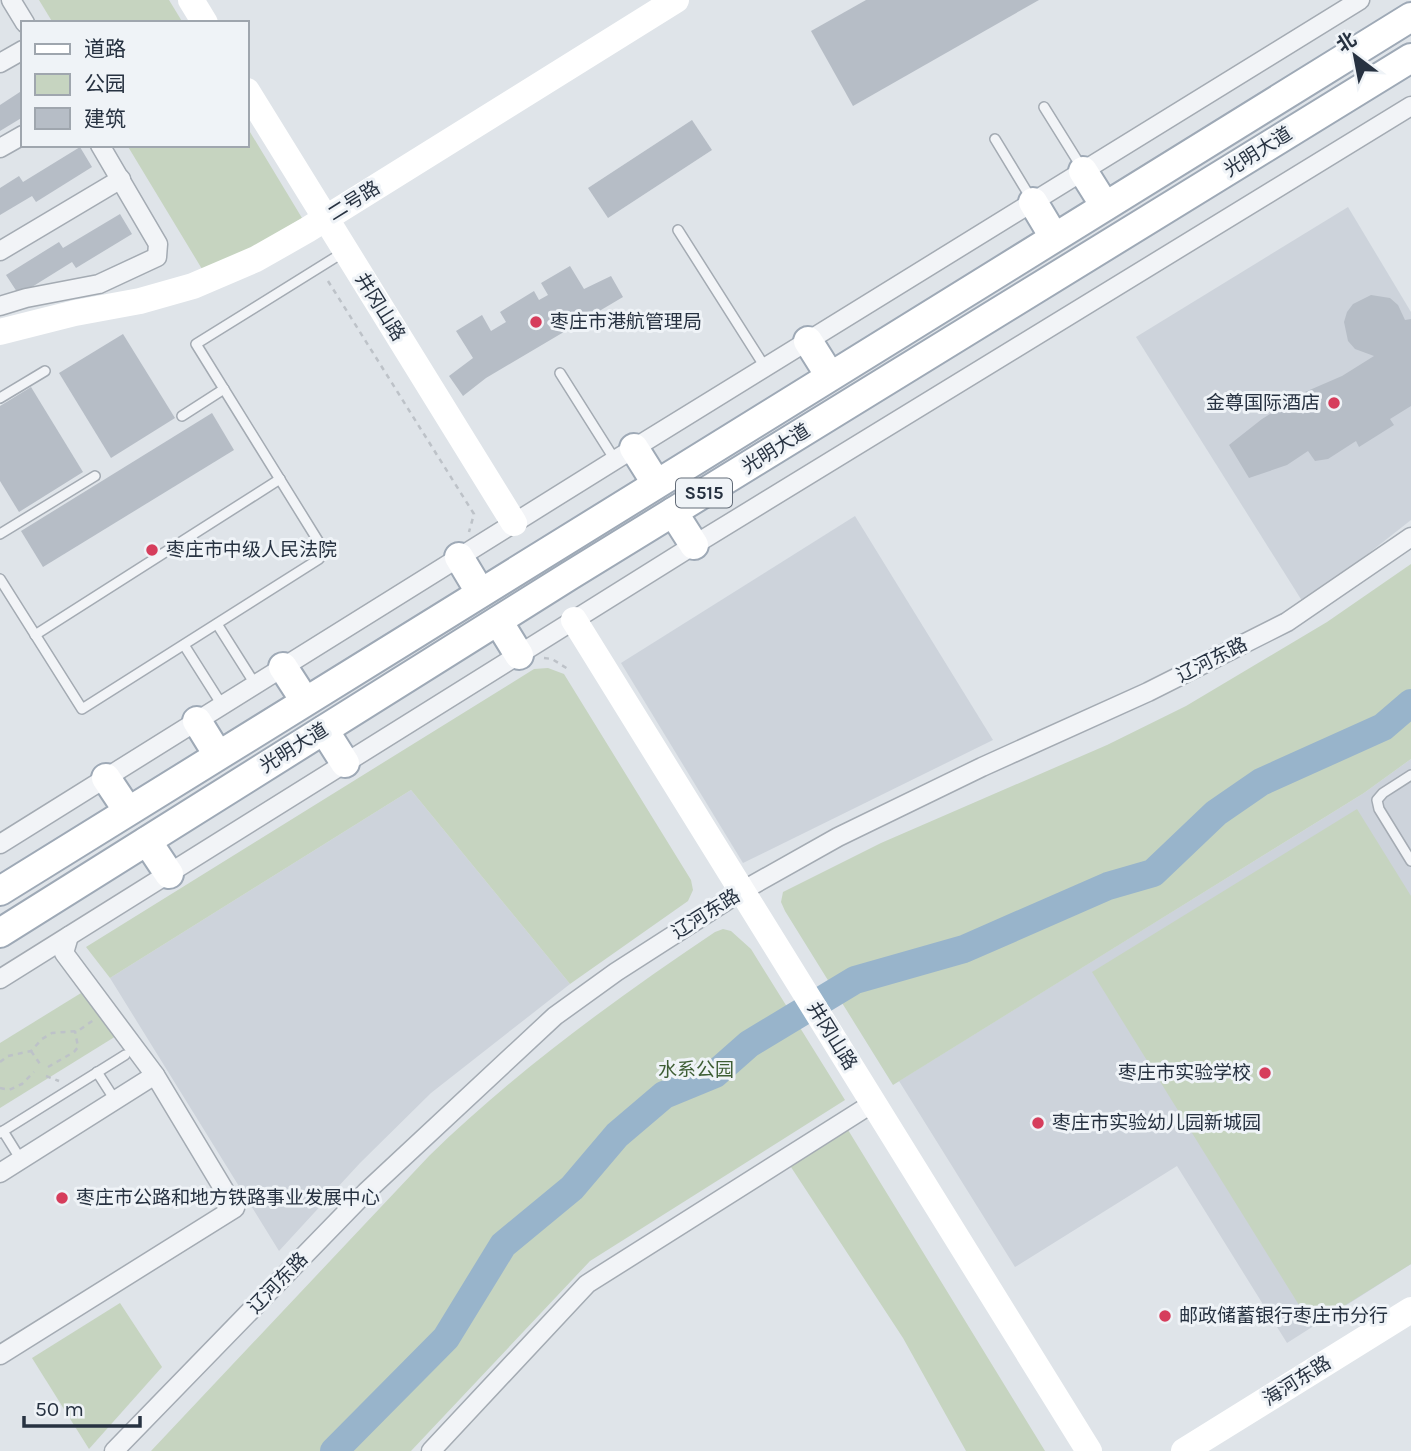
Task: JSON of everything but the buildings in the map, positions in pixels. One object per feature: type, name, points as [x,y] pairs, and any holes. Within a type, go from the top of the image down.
[{"type":"main road","points":[[1387,32],[1411,7]]},
{"type":"main road","name":"光明大道","points":[[0,891],[1411,17]]},
{"type":"main road","name":"光明大道","points":[[0,933],[673,512],[1411,58]]},
{"type":"main road","points":[[1371,82],[1411,67]]},
{"type":"main road","points":[[1083,171],[1105,206]]},
{"type":"main road","points":[[1033,202],[1054,237]]},
{"type":"main road","points":[[808,341],[830,376]]},
{"type":"main road","points":[[624,454],[656,483]]},
{"type":"main road","points":[[673,512],[694,545]]},
{"type":"main road","points":[[464,545],[480,592]]},
{"type":"main road","points":[[498,621],[528,656]]},
{"type":"main road","points":[[283,667],[305,701]]},
{"type":"main road","points":[[197,721],[218,755]]},
{"type":"main road","points":[[324,730],[345,762]]},
{"type":"main road","points":[[106,778],[128,811]]},
{"type":"main road","points":[[147,841],[169,874]]},
{"type":"street","points":[[11,0],[24,21]]},
{"type":"street","points":[[191,0],[204,21]]},
{"type":"street","name":"二号路","points":[[0,332],[75,313],[140,302],[193,286],[256,259],[326,219],[676,0]]},
{"type":"street","points":[[0,844],[283,667],[464,545],[514,523],[1360,0]]},
{"type":"street","points":[[0,63],[21,51]]},
{"type":"street","name":"井冈山路","points":[[248,93],[514,523]]},
{"type":"street","name":"光明大道","points":[[0,979],[345,762],[528,656],[574,620],[694,545],[1411,106]]},
{"type":"street","points":[[0,148],[21,136]]},
{"type":"street","points":[[1,304],[99,284],[157,257],[158,244],[101,147]]},
{"type":"street","points":[[0,251],[121,179]]},
{"type":"street","name":"辽河东路","points":[[114,1451],[366,1192],[555,1016],[616,972],[742,891],[838,837],[982,767],[1148,692],[1287,622],[1411,537]]},
{"type":"street","name":"井冈山路","points":[[574,620],[1089,1451]]},
{"type":"street","points":[[0,1355],[235,1208],[155,1075],[64,953],[69,936]]},
{"type":"street","points":[[0,1173],[155,1075]]},
{"type":"street","points":[[431,1451],[587,1284],[873,1103]]},
{"type":"street","name":"海河东路","points":[[1184,1451],[1411,1310]]},
{"type":"lane","points":[[1044,107],[1083,171]]},
{"type":"lane","points":[[995,139],[1033,202]]},
{"type":"lane","points":[[678,230],[765,367]]},
{"type":"lane","points":[[0,579],[82,709],[318,559],[320,544],[196,344],[346,251]]},
{"type":"lane","points":[[0,398],[45,371]]},
{"type":"lane","points":[[560,373],[624,454]]},
{"type":"lane","points":[[181,416],[224,389]]},
{"type":"lane","points":[[0,534],[95,476]]},
{"type":"lane","points":[[35,635],[280,479]]},
{"type":"lane","points":[[217,624],[255,684]]},
{"type":"lane","points":[[184,645],[222,705]]},
{"type":"lane","points":[[1411,775],[1377,800],[1379,809],[1411,861]]},
{"type":"lane","points":[[21,1160],[1,1132],[125,1055]]},
{"type":"lane","points":[[97,1072],[115,1100]]},
{"type":"path","points":[[328,281],[474,514],[464,545]]},
{"type":"path","points":[[528,656],[552,659],[568,669]]},
{"type":"path","points":[[0,1062],[8,1056],[31,1051],[52,1032],[75,1031],[97,1018]]},
{"type":"path","points":[[48,1067],[75,1052],[78,1047],[75,1031]]},
{"type":"path","points":[[31,1051],[40,1064]]},
{"type":"path","points":[[0,1088],[9,1090],[22,1084],[34,1072]]},
{"type":"path","points":[[46,1076],[60,1081]]},
{"type":"shaded area","name":"金尊国际酒店","points":[[1348,207],[1411,312],[1411,520],[1304,604],[1136,337]]},
{"type":"shaded area","points":[[855,516],[993,740],[743,863],[621,663]]},
{"type":"shaded area","name":"枣庄市实验学校","points":[[1411,759],[1411,1264],[1287,1343],[1177,1166],[1015,1267],[899,1081],[1364,793]]},
{"type":"shaded area","points":[[411,790],[570,984],[431,1093],[360,1163],[279,1251],[110,978]]},
{"type":"green space","points":[[39,0],[169,0],[182,21],[52,21]]},
{"type":"green space","points":[[248,129],[302,218],[249,250],[202,269],[128,147],[248,147]]},
{"type":"green space","points":[[1411,564],[1411,759],[1364,793],[893,1085],[785,911],[781,902],[783,892],[881,843],[1107,745],[1186,706],[1327,622]]},
{"type":"green space","points":[[548,668],[564,674],[691,880],[693,890],[688,901],[570,984],[411,790],[110,978],[86,947],[534,669]]},
{"type":"green space","name":"枣庄市实验学校","points":[[1357,809],[1411,896],[1411,1264],[1312,1326],[1092,972]]},
{"type":"green space","name":"水系公园","points":[[723,929],[731,931],[751,949],[845,1100],[590,1261],[411,1451],[151,1451],[429,1156],[462,1125],[531,1066],[603,1010]]},
{"type":"green space","points":[[94,985],[121,1033],[0,1108],[0,1043]]},
{"type":"green space","points":[[845,1125],[1045,1451],[966,1451],[903,1338],[787,1161]]},
{"type":"green space","points":[[120,1303],[162,1367],[89,1449],[32,1358]]},
{"type":"waterway","points":[[334,1451],[446,1338],[503,1245],[572,1188],[617,1135],[664,1095],[715,1074],[749,1044],[855,980],[964,949],[1108,886],[1153,873],[1216,813],[1261,782],[1383,727],[1411,703]]},
{"type":"place","name":"枣庄市港航管理局","points":[[536,322]]},
{"type":"place","name":"金尊国际酒店","points":[[1334,403]]},
{"type":"place","name":"枣庄市中级人民法院","points":[[152,550]]},
{"type":"place","name":"枣庄市实验学校","points":[[1265,1073]]},
{"type":"place","name":"枣庄市实验幼儿园新城园","points":[[1038,1123]]},
{"type":"place","name":"枣庄市公路和地方铁路事业发展中心","points":[[62,1198]]},
{"type":"place","name":"邮政储蓄银行枣庄市分行","points":[[1165,1316]]}]
